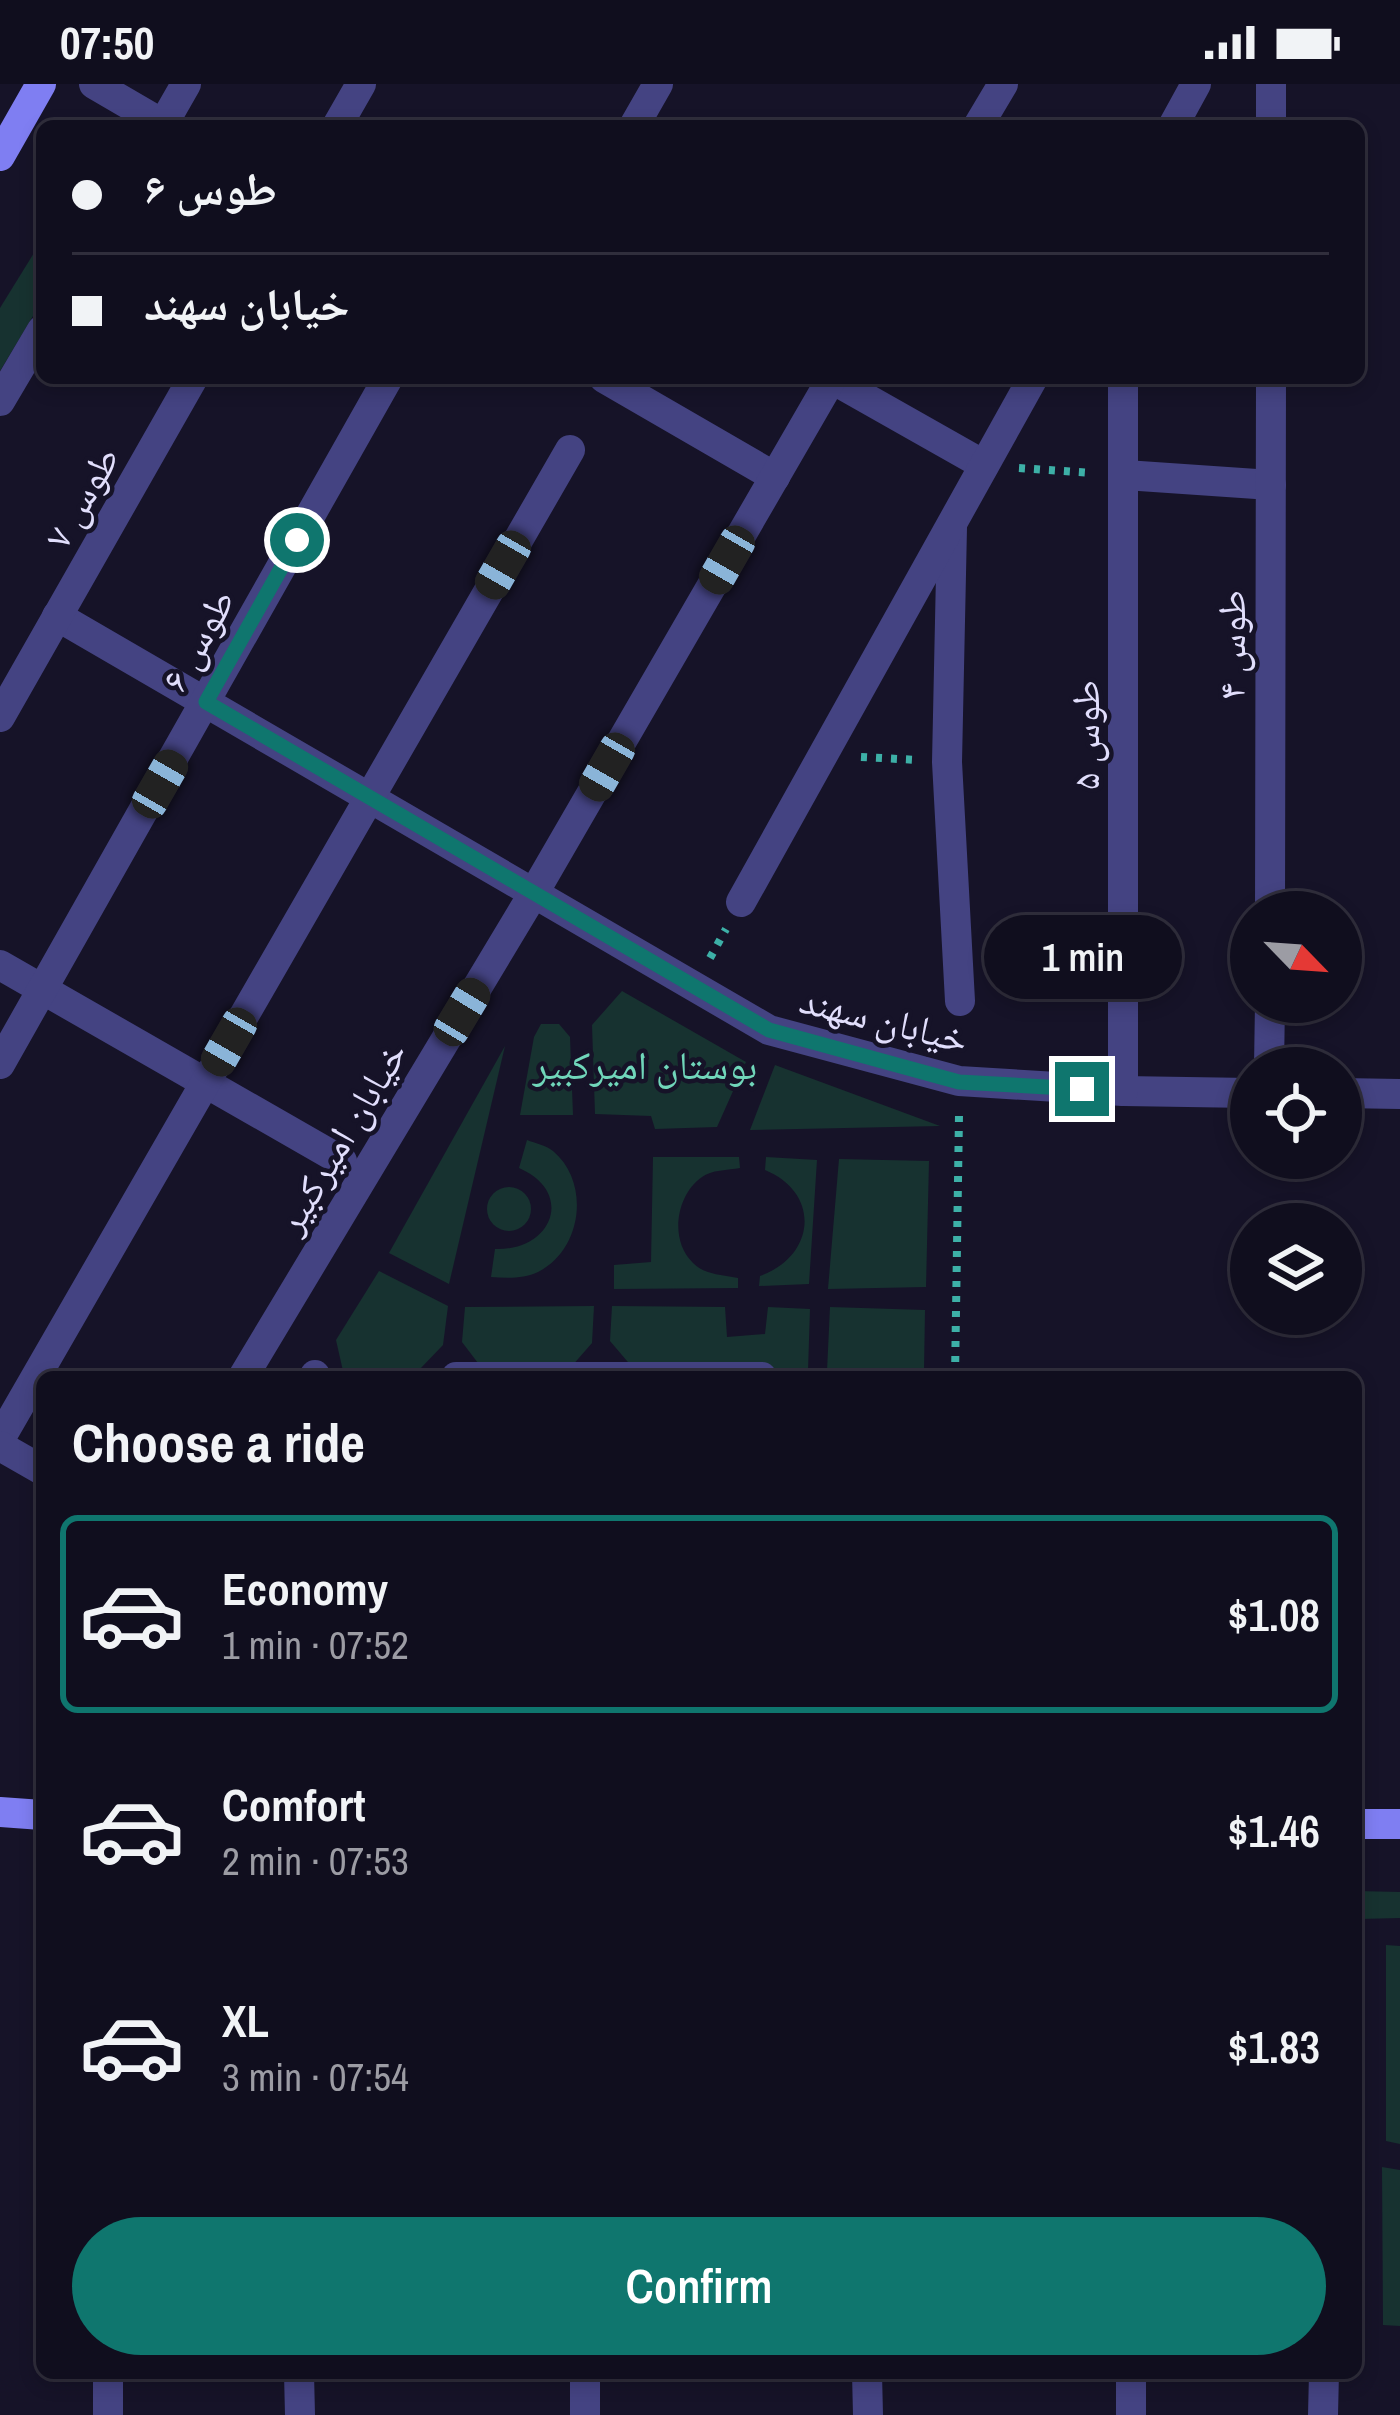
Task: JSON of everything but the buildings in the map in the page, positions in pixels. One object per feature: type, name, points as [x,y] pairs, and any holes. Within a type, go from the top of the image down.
[{"type":"street","points":[[0,156],[41,84]]},
{"type":"street","points":[[94,84],[155,120]]},
{"type":"street","points":[[166,120],[187,84]]},
{"type":"street","points":[[340,120],[361,84]]},
{"type":"street","points":[[637,120],[658,84]]},
{"type":"street","points":[[982,120],[1003,84]]},
{"type":"street","points":[[1176,120],[1196,84]]},
{"type":"street","points":[[1271,84],[1271,120]]},
{"type":"street","points":[[0,401],[36,340]]},
{"type":"street","name":"طوس ۷","points":[[0,717],[190,384]]},
{"type":"street","name":"طوس ۶","points":[[0,1064],[385,384]]},
{"type":"street","points":[[614,384],[775,477]]},
{"type":"street","name":"خیابان امیرکبیر","points":[[247,1371],[535,891],[829,384]]},
{"type":"street","points":[[841,384],[984,466]]},
{"type":"street","points":[[741,902],[1030,384]]},
{"type":"street","name":"طوس ۵","points":[[1123,384],[1123,1091]]},
{"type":"street","name":"طوس ۴","points":[[1270,891],[1271,384]]},
{"type":"street","points":[[41,1371],[570,450]]},
{"type":"street","points":[[1125,475],[1270,485]]},
{"type":"street","points":[[952,522],[947,762],[960,1000]]},
{"type":"street","name":"خیابان سهند","points":[[57,616],[769,1030],[959,1082],[1230,1093]]},
{"type":"street","points":[[0,965],[342,1161]]},
{"type":"street","points":[[1362,1093],[1400,1094]]},
{"type":"street","points":[[36,1379],[0,1442],[36,1466]]},
{"type":"street","points":[[0,1812],[36,1815]]},
{"type":"street","points":[[1362,1824],[1400,1824]]},
{"type":"street","points":[[108,2379],[108,2415]]},
{"type":"street","points":[[299,2379],[300,2415]]},
{"type":"street","points":[[585,2415],[586,2379]]},
{"type":"street","points":[[868,2379],[868,2415]]},
{"type":"street","points":[[1131,2379],[1131,2415]]},
{"type":"street","points":[[1323,2415],[1324,2379]]},
{"type":"path","points":[[984,466],[1125,475]]},
{"type":"path","points":[[823,755],[947,762]]},
{"type":"path","points":[[695,986],[741,902]]},
{"type":"path","points":[[955,1371],[959,1082]]},
{"type":"green space","points":[[36,250],[36,311],[0,371],[0,308]]},
{"type":"green space","name":"بوستان امیرکبیر","points":[[622,991],[746,1062],[717,1127],[655,1129],[651,1116],[595,1114],[592,1025]]},
{"type":"green space","name":"بوستان امیرکبیر","points":[[541,1024],[559,1024],[570,1037],[573,1115],[520,1115],[534,1037]]},
{"type":"green space","name":"بوستان امیرکبیر","points":[[505,1046],[449,1284],[389,1253]]},
{"type":"green space","name":"بوستان امیرکبیر","points":[[775,1065],[940,1126],[750,1130]]},
{"type":"green space","name":"بوستان امیرکبیر","points":[[527,1140],[553,1151],[573,1180],[577,1198],[572,1232],[553,1262],[538,1272],[491,1277],[495,1249],[531,1241],[550,1218],[547,1191],[519,1168]]},
{"type":"green space","name":"بوستان امیرکبیر","points":[[653,1157],[739,1157],[740,1168],[710,1173],[693,1185],[681,1206],[678,1230],[693,1263],[738,1278],[738,1288],[614,1289],[614,1265],[651,1262]]},
{"type":"green space","name":"بوستان امیرکبیر","points":[[766,1157],[817,1160],[809,1284],[759,1286],[760,1276],[792,1254],[804,1224],[796,1193],[765,1170]]},
{"type":"green space","name":"بوستان امیرکبیر","points":[[839,1159],[929,1161],[926,1287],[828,1289]]},
{"type":"green space","name":"بوستان امیرکبیر","points":[[509,1187],[525,1193],[531,1209],[525,1225],[509,1231],[493,1225],[487,1209],[493,1193]]},
{"type":"green space","points":[[379,1271],[448,1306],[443,1345],[418,1371],[343,1371],[336,1340]]},
{"type":"green space","points":[[594,1306],[592,1343],[571,1367],[481,1367],[462,1342],[465,1307]]},
{"type":"green space","points":[[612,1306],[725,1307],[727,1337],[765,1334],[768,1307],[810,1309],[808,1371],[633,1368],[610,1341]]},
{"type":"green space","points":[[830,1307],[925,1310],[924,1370],[827,1371]]},
{"type":"green space","points":[[1362,1891],[1400,1892],[1400,1918],[1362,1919]]},
{"type":"green space","points":[[1386,1945],[1400,1946],[1400,2144],[1386,2141]]},
{"type":"green space","points":[[1382,2167],[1400,2170],[1400,2326],[1383,2325]]},
{"type":"route","points":[[297,540],[206,702],[769,1030],[959,1082],[1082,1089]]}]
